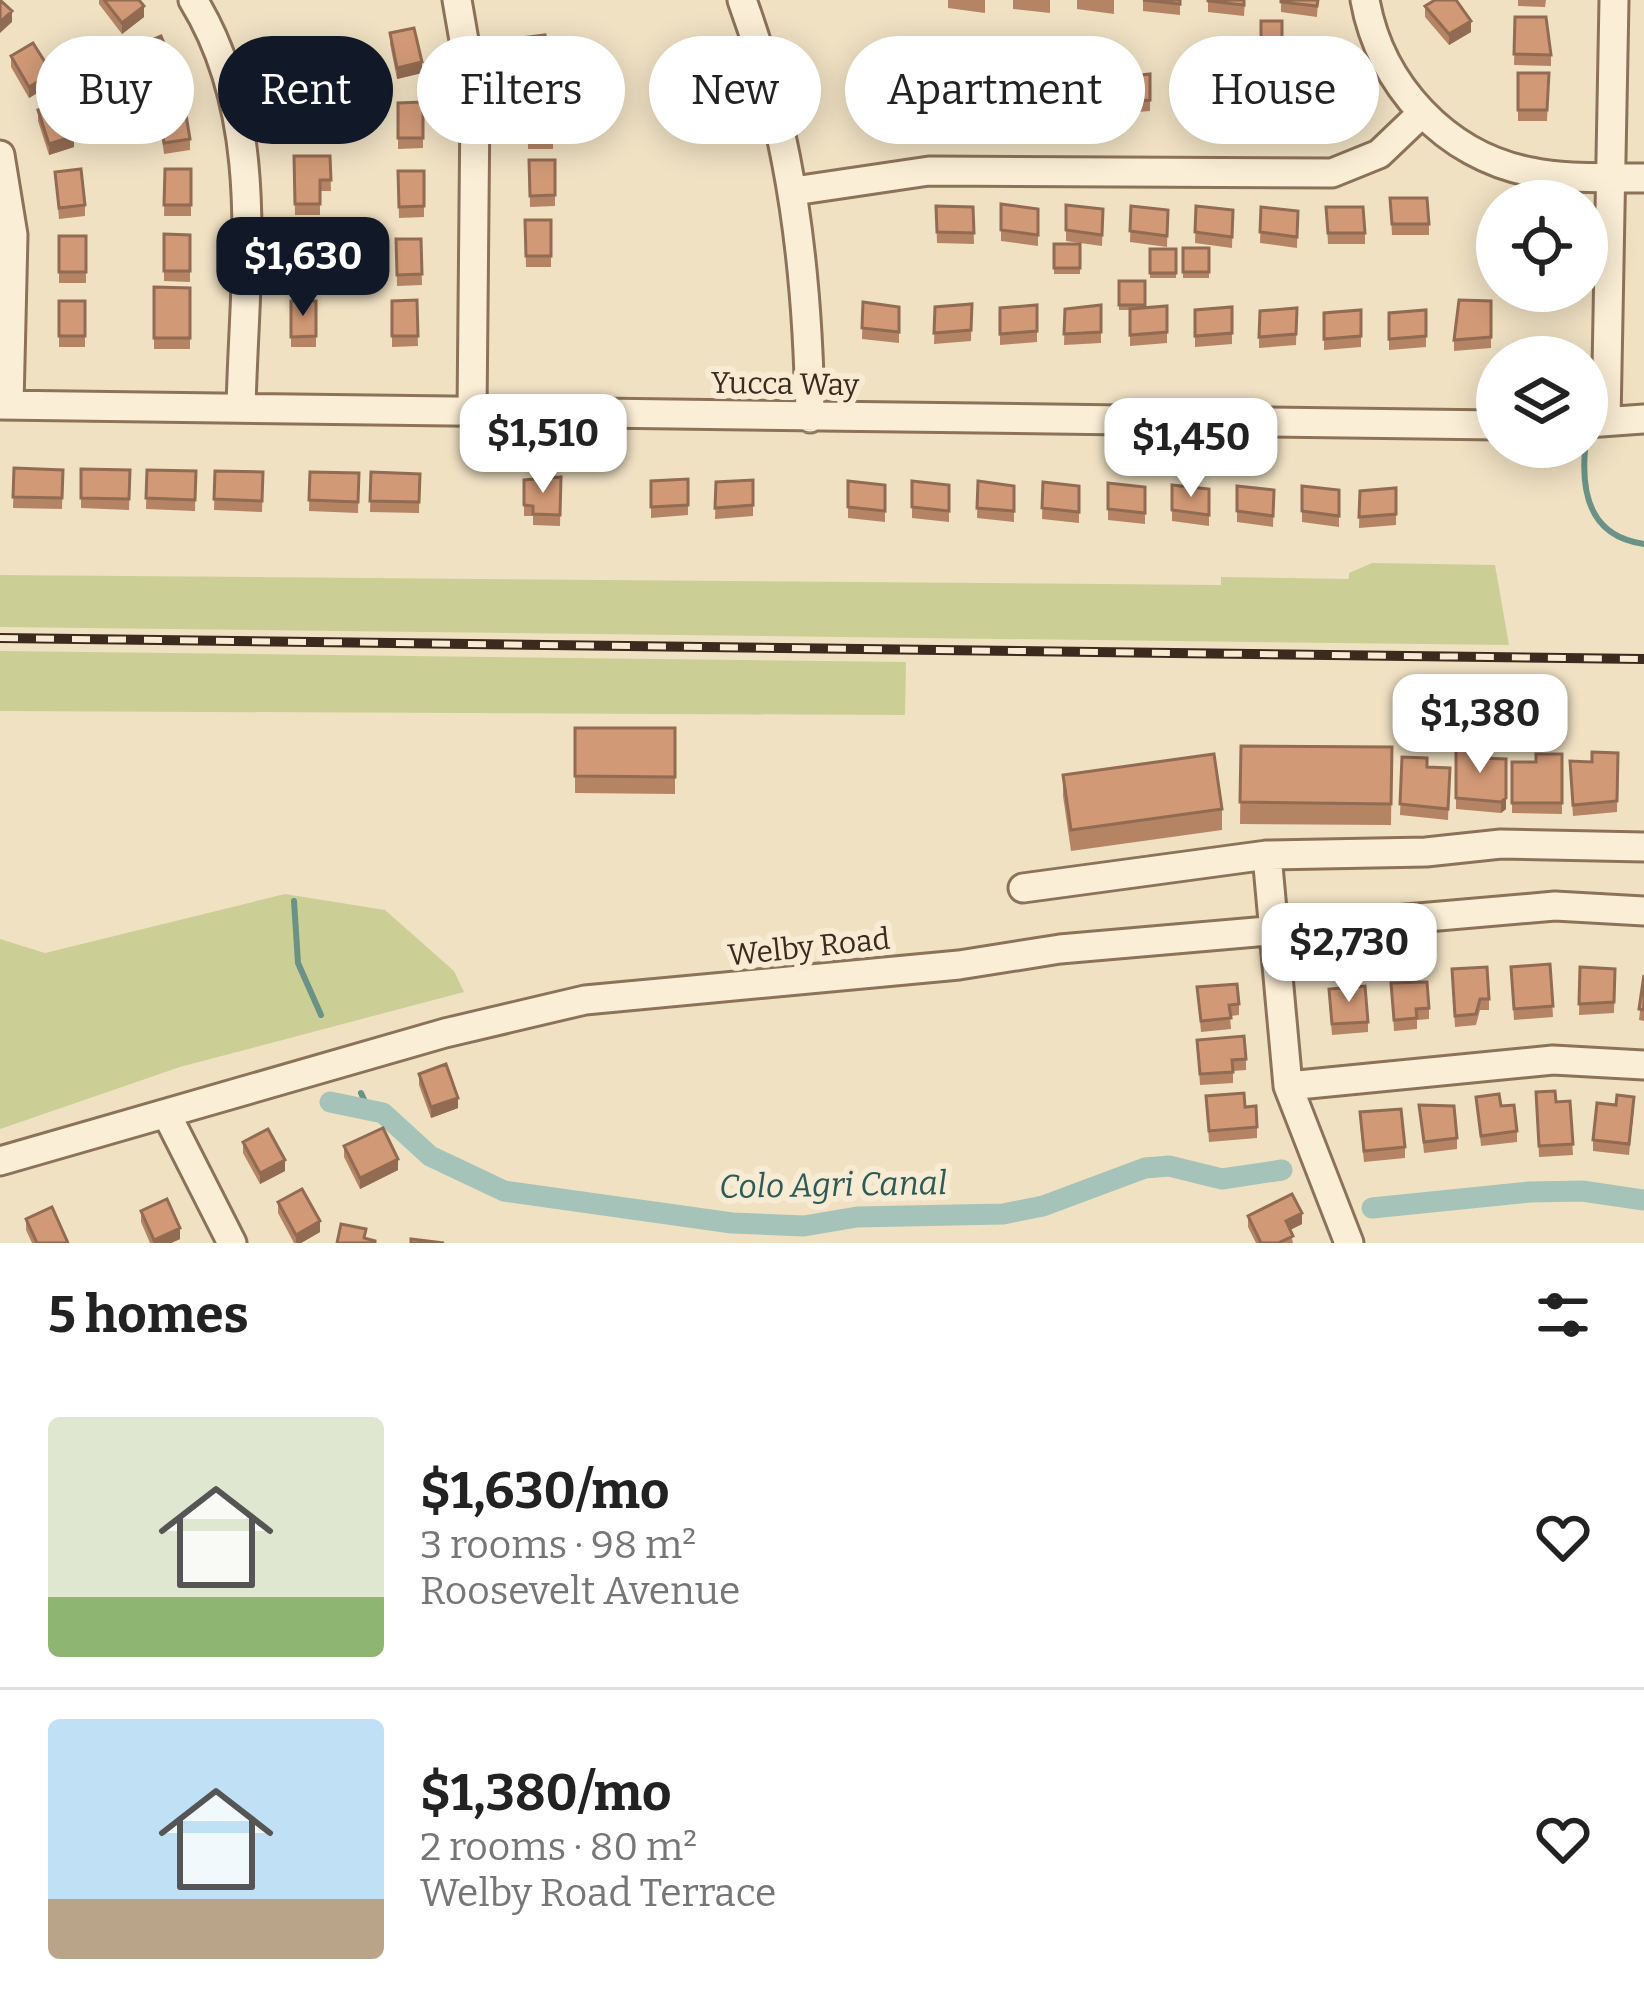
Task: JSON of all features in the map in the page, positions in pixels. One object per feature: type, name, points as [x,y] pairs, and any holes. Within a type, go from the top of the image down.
[{"type":"street","points":[[193,0],[227,66],[240,113],[241,408]]},
{"type":"street","points":[[457,0],[476,104],[472,413]]},
{"type":"street","points":[[742,0],[794,191],[809,315],[810,418]]},
{"type":"street","points":[[1366,0],[1386,62],[1422,113],[1451,139],[1498,164],[1564,177],[1644,178]]},
{"type":"street","points":[[1601,336],[1614,0]]},
{"type":"street","points":[[794,191],[929,171],[1332,172],[1379,154],[1422,113]]},
{"type":"street","points":[[0,155],[14,236],[5,405]]},
{"type":"street","name":"Yucca Way","points":[[5,405],[1476,425]]},
{"type":"street","points":[[1608,421],[1644,419]]},
{"type":"street","points":[[1023,888],[1267,855],[1426,852],[1501,844],[1644,847]]},
{"type":"street","points":[[1267,855],[1288,1086],[1349,1243]]},
{"type":"street","name":"Welby Road","points":[[0,1161],[445,1033],[585,1000],[1555,906],[1644,911]]},
{"type":"street","points":[[1288,1086],[1553,1060],[1644,1065]]},
{"type":"street","points":[[167,1114],[232,1243]]},
{"type":"green space","points":[[1372,563],[1495,565],[1509,645],[0,627],[0,575],[1221,585],[1221,577],[1349,579],[1349,573]]},
{"type":"green space","points":[[0,651],[906,662],[905,715],[0,711]]},
{"type":"green space","points":[[285,894],[385,910],[454,971],[464,992],[180,1067],[0,1129],[0,939],[45,953]]},
{"type":"building","points":[[0,0],[12,11],[0,22]]},
{"type":"building","points":[[104,0],[139,0],[144,6],[122,23]]},
{"type":"building","points":[[1244,0],[1244,5],[1208,1]]},
{"type":"building","points":[[1281,0],[1318,0],[1317,6]]},
{"type":"building","points":[[1435,0],[1456,0],[1471,21],[1449,34],[1425,6]]},
{"type":"building","points":[[1515,17],[1546,17],[1551,55],[1514,54]]},
{"type":"building","points":[[1261,21],[1282,21],[1282,36],[1261,36]]},
{"type":"building","points":[[414,28],[417,63],[397,68],[390,33]]},
{"type":"building","points":[[33,43],[36,83],[29,87],[11,56]]},
{"type":"building","points":[[1518,73],[1549,73],[1547,110],[1518,110]]},
{"type":"building","points":[[1150,74],[1150,100],[1145,100],[1145,75]]},
{"type":"building","points":[[417,102],[417,138],[398,138],[398,103]]},
{"type":"building","points":[[294,156],[330,156],[331,180],[320,180],[320,204],[295,204]]},
{"type":"building","points":[[529,160],[555,160],[555,195],[530,196]]},
{"type":"building","points":[[81,169],[85,205],[59,208],[55,172]]},
{"type":"building","points":[[165,169],[191,169],[191,205],[164,205]]},
{"type":"building","points":[[398,171],[424,171],[424,206],[399,207]]},
{"type":"building","points":[[1390,198],[1427,198],[1429,224],[1392,224]]},
{"type":"building","points":[[1001,204],[1038,209],[1038,235],[1001,230]]},
{"type":"building","points":[[1066,205],[1103,209],[1102,235],[1066,230]]},
{"type":"building","points":[[936,206],[973,207],[974,233],[937,232]]},
{"type":"building","points":[[1131,206],[1168,210],[1167,236],[1130,231]]},
{"type":"building","points":[[1196,206],[1233,210],[1232,237],[1195,232]]},
{"type":"building","points":[[1261,207],[1298,211],[1297,237],[1260,232]]},
{"type":"building","points":[[1326,207],[1363,207],[1365,233],[1328,233]]},
{"type":"building","points":[[525,220],[551,220],[551,256],[526,256]]},
{"type":"building","points":[[292,233],[318,233],[318,268],[293,269]]},
{"type":"building","points":[[164,234],[190,235],[190,271],[164,271]]},
{"type":"building","points":[[59,236],[86,236],[86,272],[59,272]]},
{"type":"building","points":[[396,239],[421,239],[422,274],[397,275]]},
{"type":"building","points":[[1054,244],[1080,244],[1080,268],[1054,268]]},
{"type":"building","points":[[1183,248],[1209,248],[1209,272],[1183,272]]},
{"type":"building","points":[[1150,249],[1176,249],[1176,273],[1150,273]]},
{"type":"building","points":[[1119,281],[1145,281],[1145,305],[1119,305]]},
{"type":"building","points":[[154,287],[190,288],[190,338],[154,338]]},
{"type":"building","points":[[417,300],[418,336],[392,336],[392,301]]},
{"type":"building","points":[[1459,300],[1476,301],[1476,312],[1491,312],[1491,336],[1454,340]]},
{"type":"building","points":[[59,301],[85,301],[85,336],[59,336]]},
{"type":"building","points":[[291,301],[316,301],[316,336],[291,337]]},
{"type":"building","points":[[863,302],[899,307],[899,332],[862,328]]},
{"type":"building","points":[[972,304],[971,330],[934,333],[935,307]]},
{"type":"building","points":[[1037,305],[1037,331],[1000,334],[1000,308]]},
{"type":"building","points":[[1101,305],[1101,332],[1064,334],[1065,309]]},
{"type":"building","points":[[1167,306],[1167,332],[1130,335],[1130,309]]},
{"type":"building","points":[[1232,307],[1232,333],[1195,336],[1195,310]]},
{"type":"building","points":[[1297,308],[1296,334],[1259,337],[1260,311]]},
{"type":"building","points":[[1361,310],[1361,336],[1324,339],[1324,313]]},
{"type":"building","points":[[1426,310],[1426,336],[1389,339],[1389,313]]},
{"type":"building","points":[[14,468],[63,470],[62,498],[13,497]]},
{"type":"building","points":[[81,469],[130,470],[129,499],[81,498]]},
{"type":"building","points":[[147,470],[196,471],[195,500],[146,498]]},
{"type":"building","points":[[215,471],[263,472],[262,501],[214,499]]},
{"type":"building","points":[[310,472],[359,473],[358,502],[309,500]]},
{"type":"building","points":[[371,472],[420,474],[419,502],[370,501]]},
{"type":"building","points":[[561,477],[560,515],[533,514],[533,506],[524,505],[524,480]]},
{"type":"building","points":[[688,479],[688,505],[651,507],[651,481]]},
{"type":"building","points":[[753,480],[753,505],[715,508],[716,482]]},
{"type":"building","points":[[848,481],[885,485],[885,511],[848,507]]},
{"type":"building","points":[[912,481],[949,485],[949,511],[912,507]]},
{"type":"building","points":[[978,481],[1014,486],[1014,511],[977,508]]},
{"type":"building","points":[[1043,482],[1079,486],[1079,512],[1042,508]]},
{"type":"building","points":[[1108,483],[1145,487],[1145,513],[1108,509]]},
{"type":"building","points":[[1172,485],[1209,489],[1209,515],[1172,510]]},
{"type":"building","points":[[1237,486],[1274,490],[1273,516],[1237,511]]},
{"type":"building","points":[[1302,486],[1339,490],[1339,516],[1302,511]]},
{"type":"building","points":[[1396,488],[1396,514],[1359,517],[1360,491]]},
{"type":"building","points":[[575,728],[675,728],[675,777],[575,776]]},
{"type":"building","points":[[1241,746],[1392,747],[1391,804],[1240,802]]},
{"type":"building","points":[[1456,749],[1484,749],[1483,758],[1506,759],[1506,798],[1501,802],[1456,798]]},
{"type":"building","points":[[1592,752],[1618,753],[1617,801],[1573,805],[1570,761],[1592,762]]},
{"type":"building","points":[[1214,754],[1222,809],[1071,830],[1063,775]]},
{"type":"building","points":[[1536,754],[1562,754],[1562,803],[1512,803],[1512,762],[1536,762]]},
{"type":"building","points":[[1402,757],[1427,758],[1427,767],[1450,768],[1448,809],[1400,804]]},
{"type":"building","points":[[1550,964],[1553,1006],[1514,1009],[1511,967]]},
{"type":"building","points":[[1487,967],[1489,999],[1480,999],[1476,1014],[1455,1016],[1452,969]]},
{"type":"building","points":[[1580,967],[1615,969],[1614,1002],[1579,1004]]},
{"type":"building","points":[[1427,982],[1429,1008],[1416,1009],[1417,1018],[1394,1020],[1391,983]]},
{"type":"building","points":[[1237,984],[1239,1004],[1229,1005],[1231,1018],[1201,1021],[1197,987]]},
{"type":"building","points":[[1365,986],[1368,1022],[1332,1024],[1329,989]]},
{"type":"building","points":[[1244,1036],[1246,1059],[1232,1060],[1233,1072],[1200,1074],[1197,1040]]},
{"type":"building","points":[[446,1064],[458,1098],[431,1107],[419,1074]]},
{"type":"building","points":[[1555,1091],[1556,1102],[1570,1101],[1573,1144],[1539,1146],[1536,1092]]},
{"type":"building","points":[[1244,1093],[1245,1107],[1256,1106],[1257,1127],[1209,1131],[1206,1096]]},
{"type":"building","points":[[1499,1094],[1501,1106],[1514,1105],[1517,1131],[1481,1136],[1476,1097]]},
{"type":"building","points":[[1617,1095],[1634,1097],[1629,1144],[1593,1140],[1597,1103],[1616,1105]]},
{"type":"building","points":[[1419,1105],[1454,1106],[1457,1138],[1424,1142]]},
{"type":"building","points":[[1401,1109],[1405,1147],[1364,1151],[1360,1112]]},
{"type":"building","points":[[383,1128],[398,1159],[360,1178],[344,1146]]},
{"type":"building","points":[[268,1129],[285,1160],[260,1173],[243,1142]]},
{"type":"building","points":[[302,1189],[320,1221],[296,1235],[278,1202]]},
{"type":"building","points":[[1292,1194],[1302,1213],[1286,1221],[1293,1236],[1278,1243],[1261,1243],[1248,1216]]},
{"type":"building","points":[[167,1199],[180,1228],[154,1240],[141,1211]]},
{"type":"building","points":[[52,1207],[68,1243],[37,1243],[26,1219]]},
{"type":"building","points":[[341,1224],[366,1229],[364,1238],[375,1243],[337,1243]]},
{"type":"waterway","points":[[1585,468],[1588,499],[1601,524],[1626,540],[1644,544]]},
{"type":"waterway","points":[[294,901],[298,963],[321,1015]]},
{"type":"waterway","points":[[361,1093],[368,1108]]},
{"type":"waterway","name":"Colo Agri Canal","points":[[330,1102],[383,1113],[430,1156],[504,1191],[732,1223],[804,1226],[857,1217],[1003,1214],[1043,1206],[1145,1168],[1169,1166],[1222,1179],[1282,1170]]},
{"type":"waterway","name":"Colo Agri Canal","points":[[1372,1208],[1530,1192],[1582,1191],[1644,1200]]},
{"type":"railway","points":[[0,638],[1644,659]]}]
